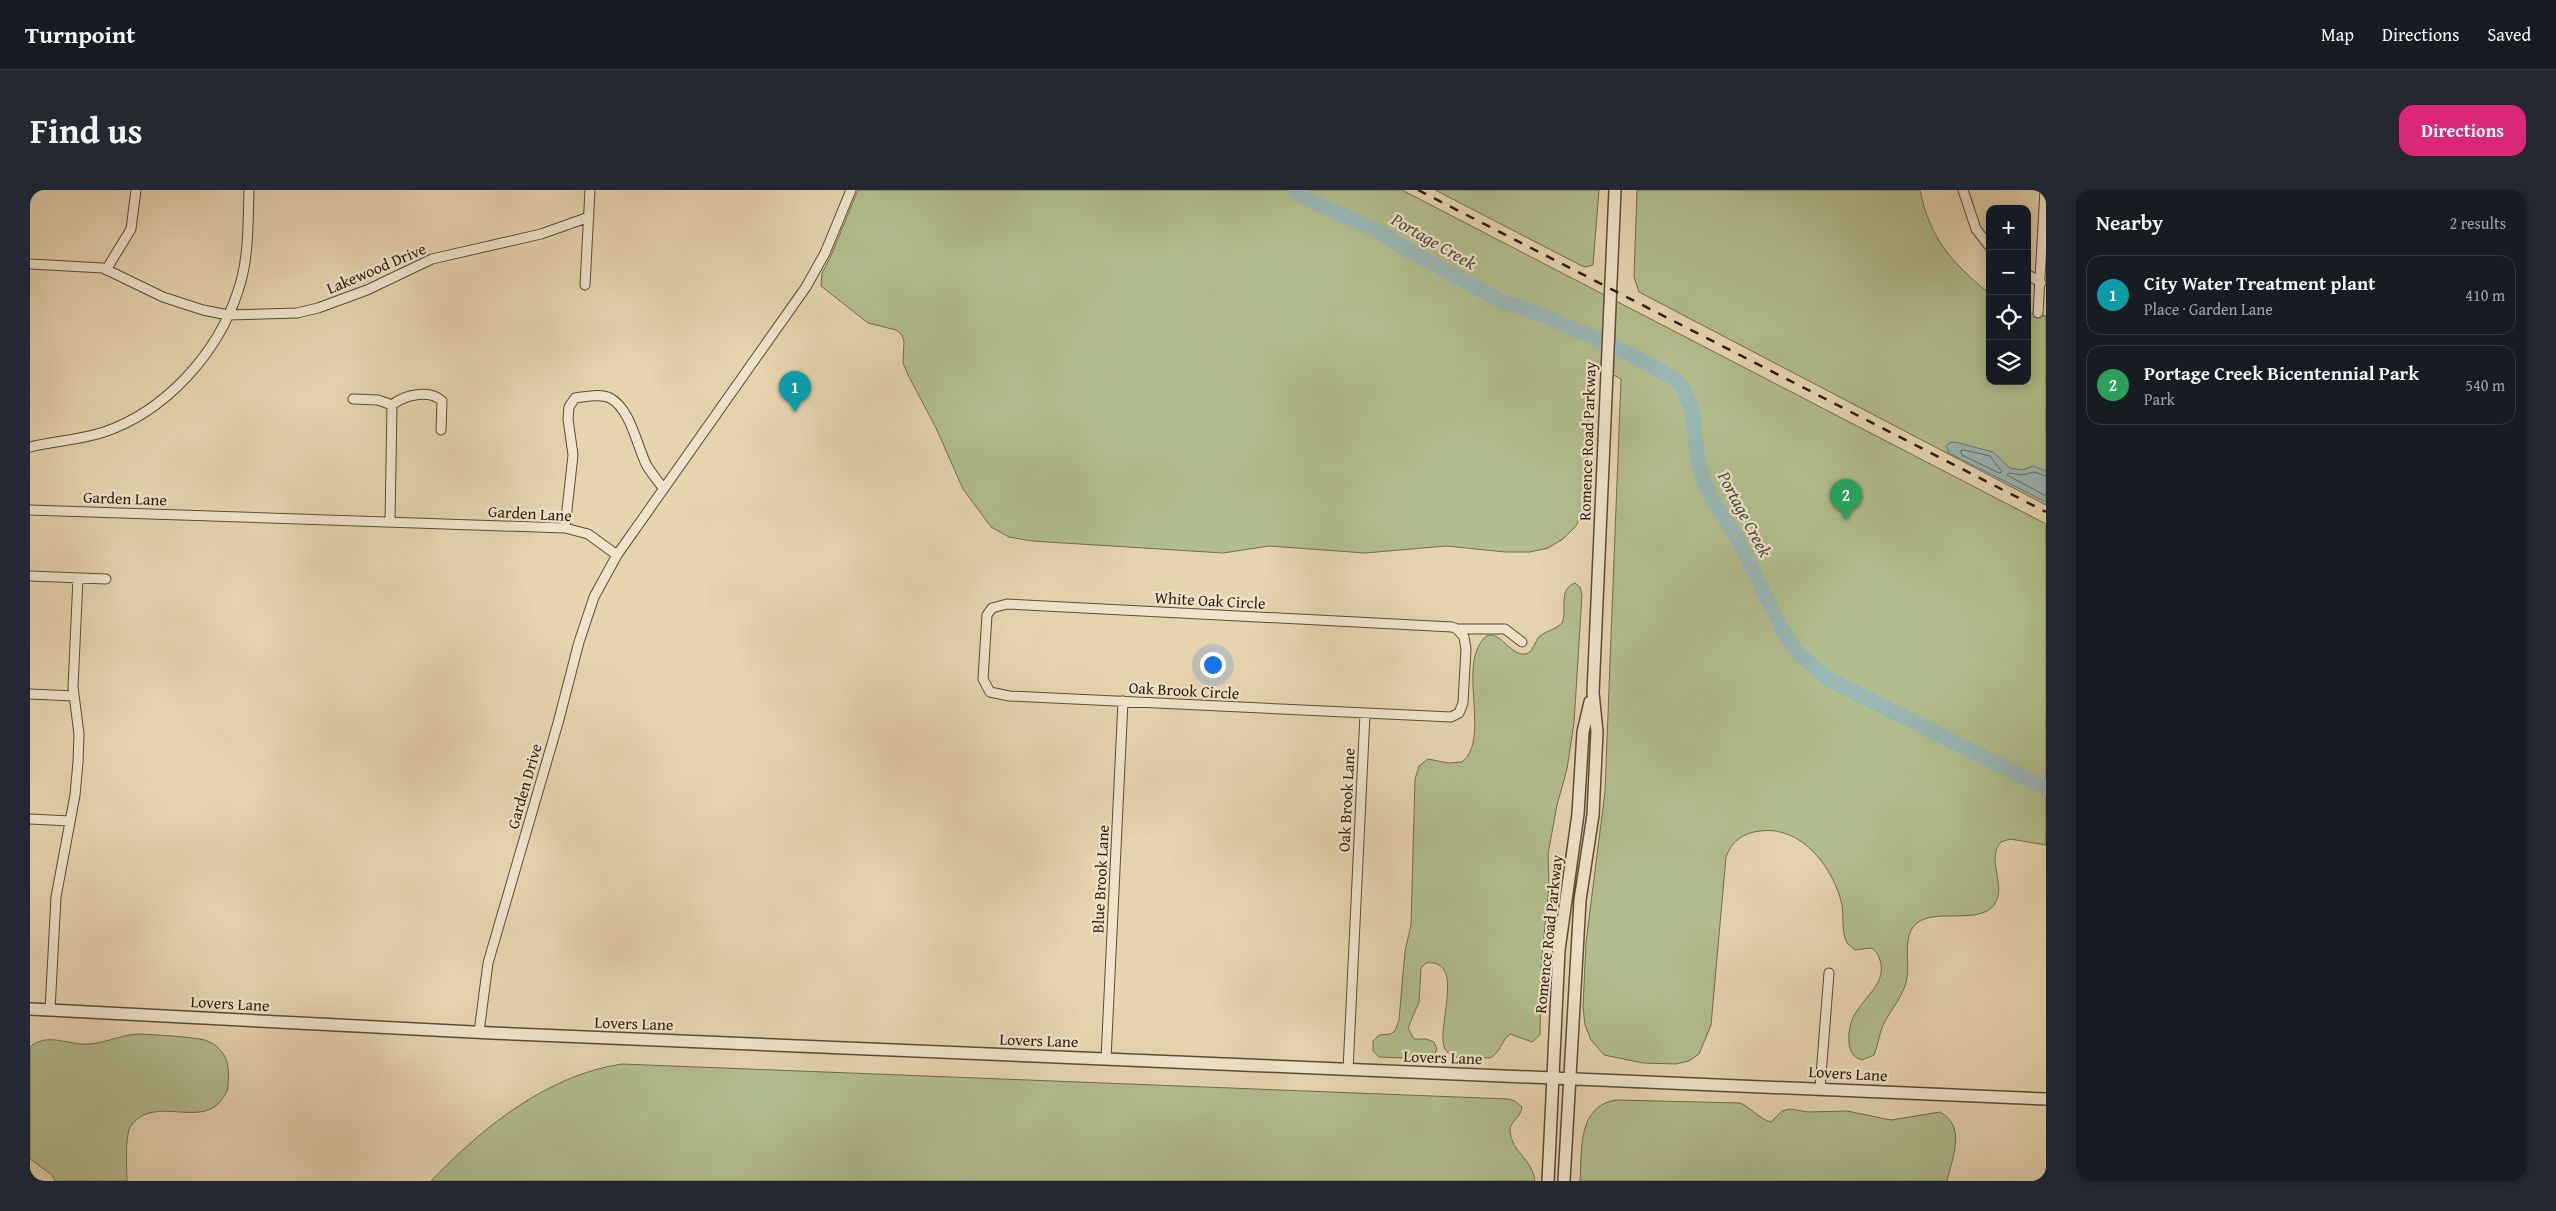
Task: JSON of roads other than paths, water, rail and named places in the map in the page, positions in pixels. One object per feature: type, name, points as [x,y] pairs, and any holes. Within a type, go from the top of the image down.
[{"type":"street","points":[[106,270],[131,229],[136,190]]},
{"type":"street","points":[[30,447],[79,439],[104,432],[146,411],[177,386],[202,359],[219,335],[238,292],[247,237],[249,190]]},
{"type":"street","points":[[585,285],[590,190]]},
{"type":"street","points":[[617,555],[802,293],[825,253],[851,190]]},
{"type":"street","name":"Romence Road Parkway","points":[[1564,1181],[1580,900],[1593,815],[1597,732],[1592,692],[1615,190]]},
{"type":"street","points":[[1963,190],[1976,229],[1986,242]]},
{"type":"street","points":[[2038,313],[2045,190]]},
{"type":"street","name":"Lakewood Drive","points":[[30,264],[94,266],[185,306],[228,314],[310,311],[367,290],[425,261],[542,234],[589,217]]},
{"type":"street","points":[[2031,277],[2041,283]]},
{"type":"street","points":[[353,399],[378,400],[392,405],[410,395],[438,397],[442,401],[441,430]]},
{"type":"street","points":[[565,528],[572,455],[568,419],[569,407],[575,398],[600,396],[610,398],[619,405],[635,433],[646,465],[664,488]]},
{"type":"street","points":[[390,522],[392,405]]},
{"type":"street","name":"Garden Lane","points":[[30,510],[565,528],[588,534],[617,555]]},
{"type":"street","name":"Garden Drive","points":[[479,1032],[488,963],[558,723],[579,642],[594,597],[617,555]]},
{"type":"street","points":[[30,576],[106,580]]},
{"type":"street","points":[[50,1010],[56,897],[70,821],[78,762],[79,734],[74,696],[78,578]]},
{"type":"street","name":"White Oak Circle","points":[[1002,696],[990,692],[983,679],[986,620],[990,611],[1002,605],[1458,629],[1506,629],[1522,642]]},
{"type":"street","points":[[1365,714],[1448,717],[1458,713],[1463,703],[1466,649],[1464,637],[1458,629]]},
{"type":"street","name":"Romence Road Parkway","points":[[1548,1181],[1552,1078],[1562,923],[1578,814],[1583,732],[1592,692]]},
{"type":"street","points":[[30,694],[74,696]]},
{"type":"street","name":"Oak Brook Circle","points":[[1002,696],[1365,714]]},
{"type":"street","name":"Blue Brook Lane","points":[[1106,1059],[1123,701]]},
{"type":"street","name":"Oak Brook Lane","points":[[1348,1070],[1365,714]]},
{"type":"street","points":[[30,819],[70,821]]},
{"type":"street","points":[[1820,1088],[1829,973]]},
{"type":"street","name":"Lovers Lane","points":[[30,1009],[479,1032],[2046,1099]]},
{"type":"water","points":[[1955,442],[1993,452],[2010,468],[2022,470],[2033,466],[2046,471],[2046,502],[1949,453],[1946,446],[1949,443]]},
{"type":"waterway","name":"Portage Creek","points":[[1294,190],[1309,200],[1376,230],[1404,248],[1501,301],[1547,317],[1628,353],[1675,379],[1682,387],[1692,409],[1698,461],[1705,484],[1735,534],[1784,633],[1799,654],[1828,679],[2046,788]]},
{"type":"railway","points":[[1418,190],[2046,512]]},
{"type":"place","name":"City Water Treatment plant","points":[[795,412]]},
{"type":"place","name":"Portage Creek Bicentennial Park","points":[[1846,520]]}]
